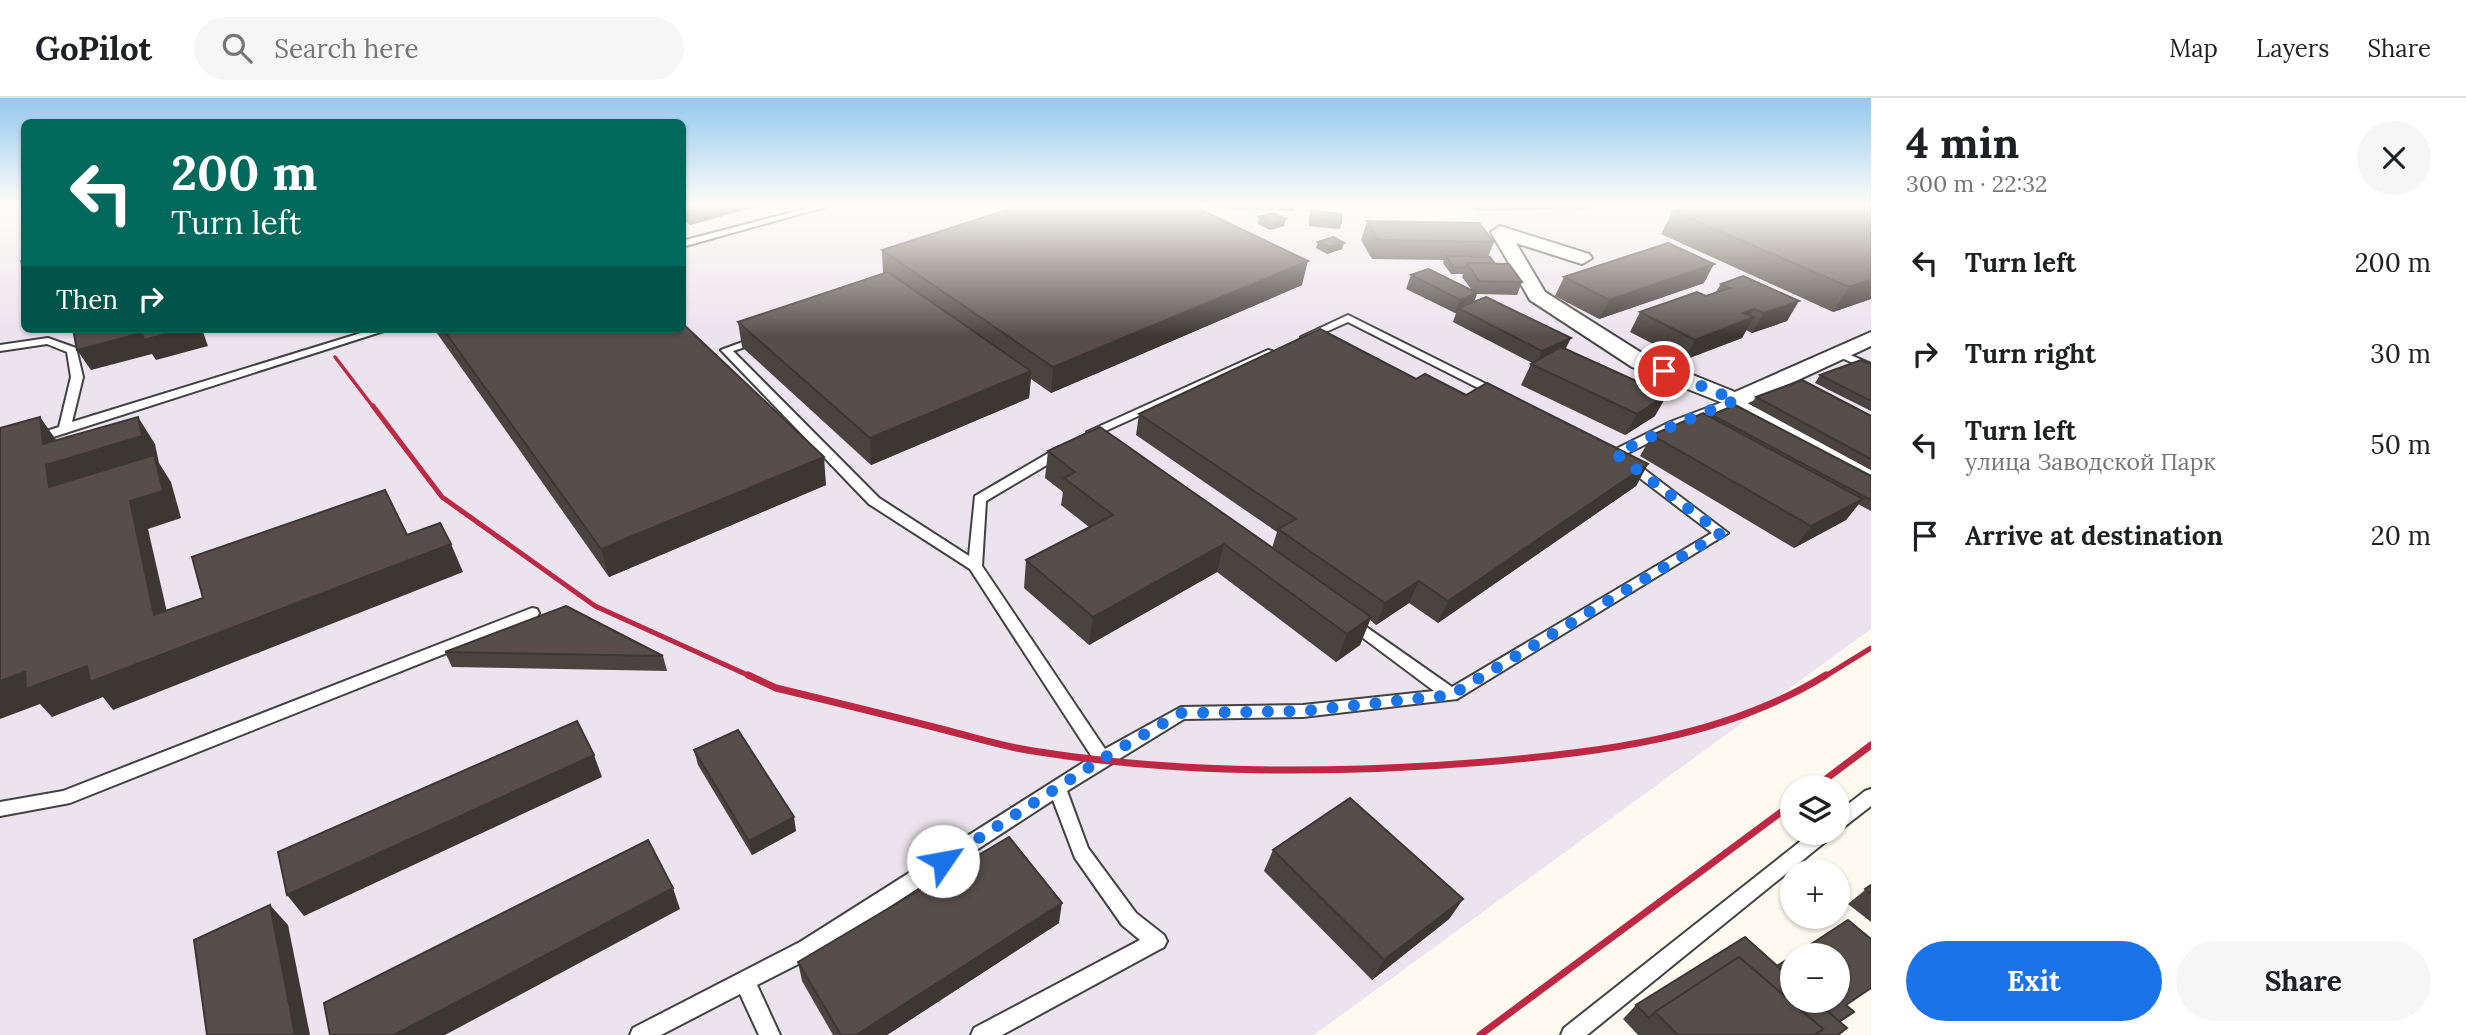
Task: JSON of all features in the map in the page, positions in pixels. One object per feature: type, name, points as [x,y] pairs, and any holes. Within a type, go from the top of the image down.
[{"type":"street","points":[[1510,249],[1538,296],[1640,362],[1736,400],[1794,379],[1871,338]]},
{"type":"street","points":[[1553,249],[1582,258]]},
{"type":"lane","points":[[975,566],[980,499],[1093,432],[1348,318],[1506,398]]},
{"type":"lane","points":[[778,332],[726,350],[874,501],[975,566],[1102,759]]},
{"type":"lane","points":[[0,450],[372,333]]},
{"type":"lane","points":[[0,348],[48,341],[72,350],[77,377],[65,428]]},
{"type":"lane","points":[[1839,353],[1871,368]]},
{"type":"lane","points":[[1616,454],[1674,425],[1736,400],[1871,475]]},
{"type":"lane","points":[[1093,432],[1115,449]]},
{"type":"lane","points":[[640,1035],[807,949],[1102,759],[1181,713],[1303,711],[1451,695],[1721,533],[1616,454],[1592,441]]},
{"type":"lane","points":[[0,809],[64,798],[532,613]]},
{"type":"lane","points":[[1339,613],[1451,695]]},
{"type":"lane","points":[[981,1035],[1157,941],[1129,919],[1081,852],[1057,788]]},
{"type":"lane","points":[[1850,813],[1871,796]]},
{"type":"lane","points":[[1571,1035],[1809,845]]},
{"type":"lane","points":[[744,981],[770,1035]]},
{"type":"shaded area","points":[[0,249],[21,249],[21,333],[686,333],[686,249],[1871,249],[1871,629],[1314,1035],[0,1035]]},
{"type":"building","points":[[1282,249],[1308,261],[1053,367],[882,250]]},
{"type":"building","points":[[1650,249],[1681,249],[1714,264],[1609,300],[1564,277]]},
{"type":"building","points":[[1760,249],[1871,249],[1871,280],[1849,287]]},
{"type":"building","points":[[1446,256],[1490,257],[1495,264],[1467,263],[1466,268],[1453,267]]},
{"type":"building","points":[[1467,263],[1509,264],[1522,282],[1479,281]]},
{"type":"building","points":[[1428,269],[1477,293],[1460,300],[1411,275]]},
{"type":"building","points":[[888,272],[1031,371],[870,438],[738,322]]},
{"type":"building","points":[[1743,276],[1799,301],[1764,313],[1754,309],[1743,313],[1754,317],[1695,340],[1640,312],[1697,292],[1706,296],[1730,288],[1721,284]]},
{"type":"building","points":[[1486,297],[1571,338],[1542,351],[1458,308]]},
{"type":"building","points":[[686,327],[824,457],[601,549],[446,333],[686,333]]},
{"type":"building","points":[[1320,329],[1416,379],[1425,374],[1466,395],[1487,383],[1648,464],[1448,601],[1419,581],[1385,603],[1278,529],[1296,519],[1139,414]]},
{"type":"building","points":[[74,333],[142,333],[77,350]]},
{"type":"building","points":[[142,333],[169,333],[144,340]]},
{"type":"building","points":[[1561,347],[1667,395],[1637,414],[1531,364]]},
{"type":"building","points":[[1861,360],[1871,364],[1871,401],[1820,375]]},
{"type":"building","points":[[1802,380],[1871,416],[1871,459],[1756,397]]},
{"type":"building","points":[[1735,405],[1871,476],[1871,500],[1712,415]]},
{"type":"building","points":[[1703,413],[1863,499],[1811,526],[1652,435]]},
{"type":"building","points":[[40,417],[43,444],[138,417],[142,436],[46,465],[49,487],[154,455],[163,491],[130,501],[154,615],[203,598],[192,557],[385,490],[407,535],[440,523],[451,544],[90,682],[87,666],[26,689],[25,672],[0,681],[0,428]]},
{"type":"building","points":[[1100,427],[1371,617],[1347,634],[1224,544],[1093,617],[1026,560],[1113,515],[1064,478],[1075,472],[1048,451]]},
{"type":"building","points":[[566,606],[663,656],[445,652]]},
{"type":"building","points":[[577,721],[594,755],[287,895],[278,852]]},
{"type":"building","points":[[738,730],[794,817],[749,841],[694,750]]},
{"type":"building","points":[[1350,798],[1463,899],[1384,960],[1273,850]]},
{"type":"building","points":[[1009,837],[1062,903],[856,1035],[841,1035],[798,962]]},
{"type":"building","points":[[648,840],[673,888],[394,1035],[330,1035],[324,1003]]},
{"type":"building","points":[[270,905],[295,1035],[207,1035],[194,940]]},
{"type":"building","points":[[1850,922],[1871,939],[1871,988],[1850,1002],[1850,943],[1813,943],[1834,929],[1850,929]]},
{"type":"building","points":[[1745,937],[1780,968],[1780,992],[1739,957],[1649,1018],[1636,1005]]},
{"type":"building","points":[[1739,957],[1780,992],[1780,1013],[1804,1013],[1823,1029],[1814,1035],[1678,1035],[1655,1012]]},
{"type":"building","points":[[1850,1008],[1854,1012],[1839,1022],[1829,1013],[1850,1013]]},
{"type":"building","points":[[1804,1013],[1830,1013],[1847,1028],[1838,1035],[1815,1035],[1823,1029]]},
{"type":"railway","points":[[335,357],[374,408]]},
{"type":"railway","points":[[373,406],[442,497],[595,606],[752,677]]},
{"type":"railway","points":[[1824,677],[1871,648]]},
{"type":"railway","points":[[748,675],[776,688],[1022,749],[1145,765],[1259,770],[1429,766],[1617,747],[1704,728],[1746,714],[1826,675]]},
{"type":"railway","points":[[1831,775],[1871,745]]},
{"type":"railway","points":[[1480,1035],[1780,813]]},
{"type":"route","points":[[943,861],[1102,759],[1181,713],[1303,711],[1451,695],[1721,533],[1616,454],[1674,425],[1736,400],[1664,371]]}]
